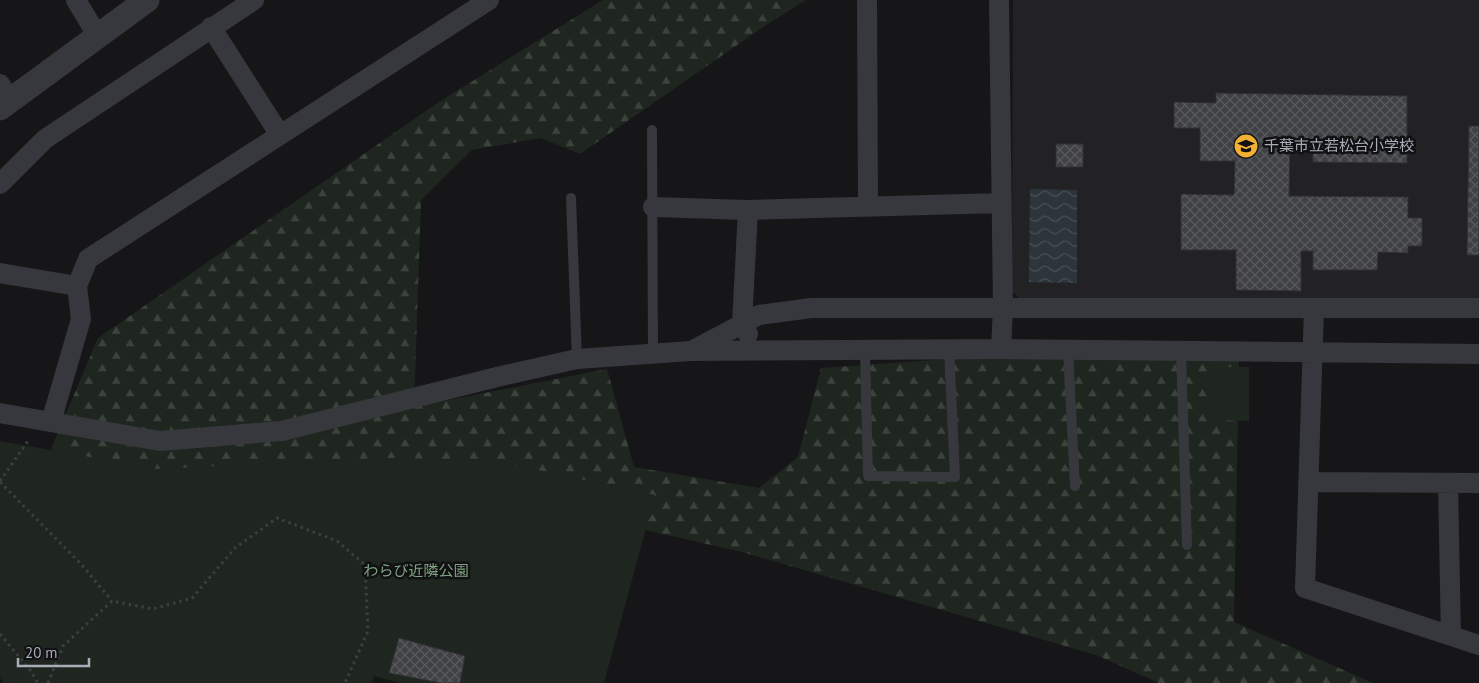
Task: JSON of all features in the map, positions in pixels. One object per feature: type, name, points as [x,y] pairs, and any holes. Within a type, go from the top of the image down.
[{"type":"street","points":[[76,0],[97,36]]},
{"type":"street","points":[[3,98],[97,36],[147,0]]},
{"type":"street","points":[[0,184],[45,139],[254,0]]},
{"type":"street","points":[[46,421],[81,319],[77,286],[88,259],[489,0]]},
{"type":"street","points":[[867,0],[868,206]]},
{"type":"street","points":[[999,0],[1003,308],[1001,349]]},
{"type":"street","points":[[212,27],[280,135]]},
{"type":"street","points":[[653,206],[748,210],[1002,203]]},
{"type":"street","points":[[748,210],[742,324],[757,351]]},
{"type":"street","points":[[0,273],[77,286]]},
{"type":"street","points":[[691,351],[759,315],[811,308],[1479,308]]},
{"type":"street","points":[[1314,308],[1305,588],[1479,645]]},
{"type":"street","points":[[0,413],[160,441],[282,431],[577,359],[691,351],[1001,349],[1479,354]]},
{"type":"street","points":[[1308,482],[1479,483]]},
{"type":"street","points":[[1448,482],[1451,636]]},
{"type":"lane","points":[[652,130],[653,354]]},
{"type":"lane","points":[[571,198],[577,359]]},
{"type":"lane","points":[[865,350],[868,476],[955,478],[949,350]]},
{"type":"lane","points":[[1068,350],[1075,486]]},
{"type":"lane","points":[[1181,351],[1187,545]]},
{"type":"path","points":[[46,421],[0,482],[81,564],[112,602],[153,609],[192,598],[235,548],[277,518],[337,541],[365,565],[368,631],[345,683]]},
{"type":"path","points":[[48,683],[63,646],[112,602]]},
{"type":"path","points":[[0,634],[30,670],[38,683]]},
{"type":"shaded area","name":"千葉市立若松台小学校","points":[[1013,0],[1479,0],[1479,304],[1021,301],[1012,291]]},
{"type":"green space","points":[[603,0],[806,0],[766,25],[580,154],[541,138],[472,150],[421,200],[414,407],[607,369],[634,467],[759,488],[798,457],[821,368],[991,356],[1239,361],[1234,622],[1373,683],[1159,683],[1096,655],[742,552],[421,479],[348,499],[46,461],[98,338],[439,102]]},
{"type":"green space","points":[[1208,367],[1249,367],[1249,421],[1208,420]]},
{"type":"green space","name":"わらび近隣公園","points":[[0,441],[157,469],[383,458],[492,460],[655,495],[604,683],[400,683],[374,676],[372,683],[4,683],[0,678]]},
{"type":"water","points":[[1030,189],[1077,190],[1077,283],[1029,282]]},
{"type":"building","points":[[1216,93],[1407,96],[1407,163],[1313,162],[1313,140],[1290,140],[1289,196],[1408,197],[1408,218],[1422,218],[1422,246],[1408,246],[1408,253],[1378,252],[1377,270],[1313,270],[1313,251],[1301,251],[1301,291],[1236,290],[1236,250],[1181,250],[1181,194],[1234,195],[1235,161],[1200,161],[1200,128],[1174,128],[1174,102],[1216,103]]},
{"type":"building","points":[[1469,126],[1479,126],[1479,255],[1467,255]]},
{"type":"building","points":[[1056,144],[1083,144],[1083,167],[1056,167]]},
{"type":"building","points":[[399,638],[465,656],[460,683],[441,683],[389,673]]},
{"type":"place","name":"千葉市立若松台小学校","points":[[1246,146]]}]
